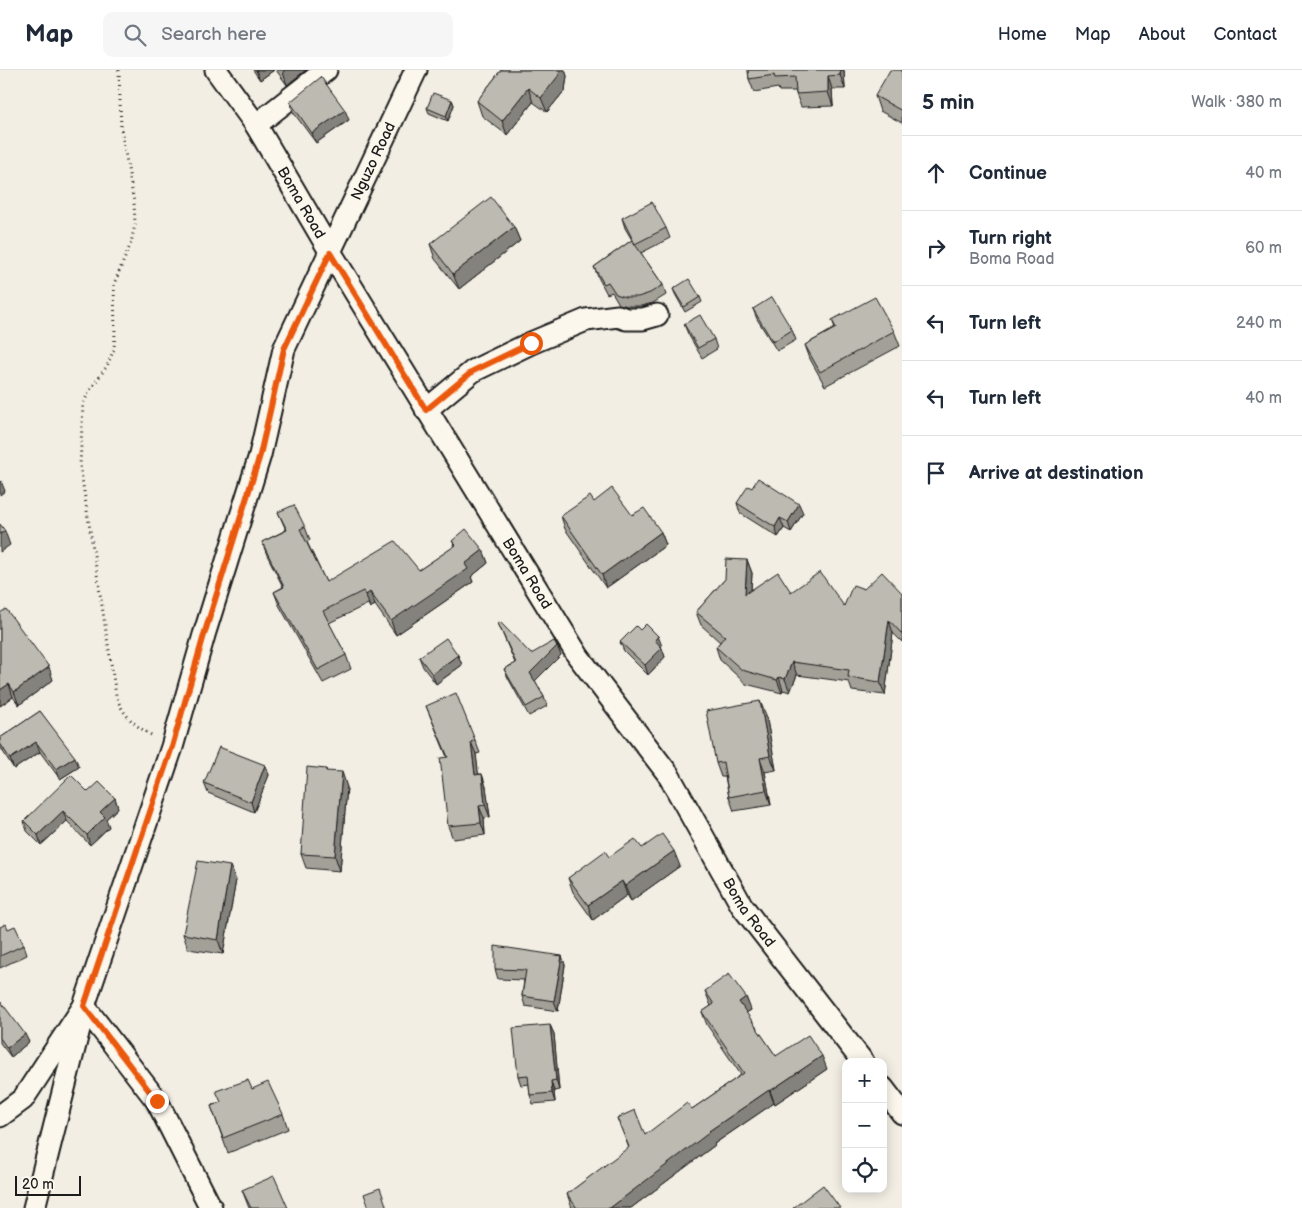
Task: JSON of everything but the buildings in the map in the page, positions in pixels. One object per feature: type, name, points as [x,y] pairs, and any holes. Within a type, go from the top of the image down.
[{"type":"street","name":"Boma Road","points":[[216,70],[256,125],[330,253],[578,656],[668,774],[742,906],[860,1058]]},
{"type":"street","points":[[256,125],[326,70]]},
{"type":"street","name":"Nguzo Road","points":[[84,1006],[172,747],[204,635],[260,455],[284,349],[416,70]]},
{"type":"street","points":[[426,410],[473,371],[531,343],[586,320],[618,316],[626,319],[643,319],[657,315]]},
{"type":"street","points":[[0,1116],[23,1099],[84,1006]]},
{"type":"street","points":[[34,1208],[84,1006]]},
{"type":"street","points":[[84,1006],[157,1101],[210,1208]]},
{"type":"street","points":[[887,1093],[902,1113]]},
{"type":"path","points":[[119,70],[121,129],[134,202],[135,224],[131,243],[114,284],[114,349],[108,366],[90,390],[83,404],[80,466],[118,704],[138,728],[172,747]]},
{"type":"route","points":[[157,1101],[84,1006],[172,747],[204,635],[260,455],[284,349],[330,253],[426,410],[473,371],[531,343]]}]
